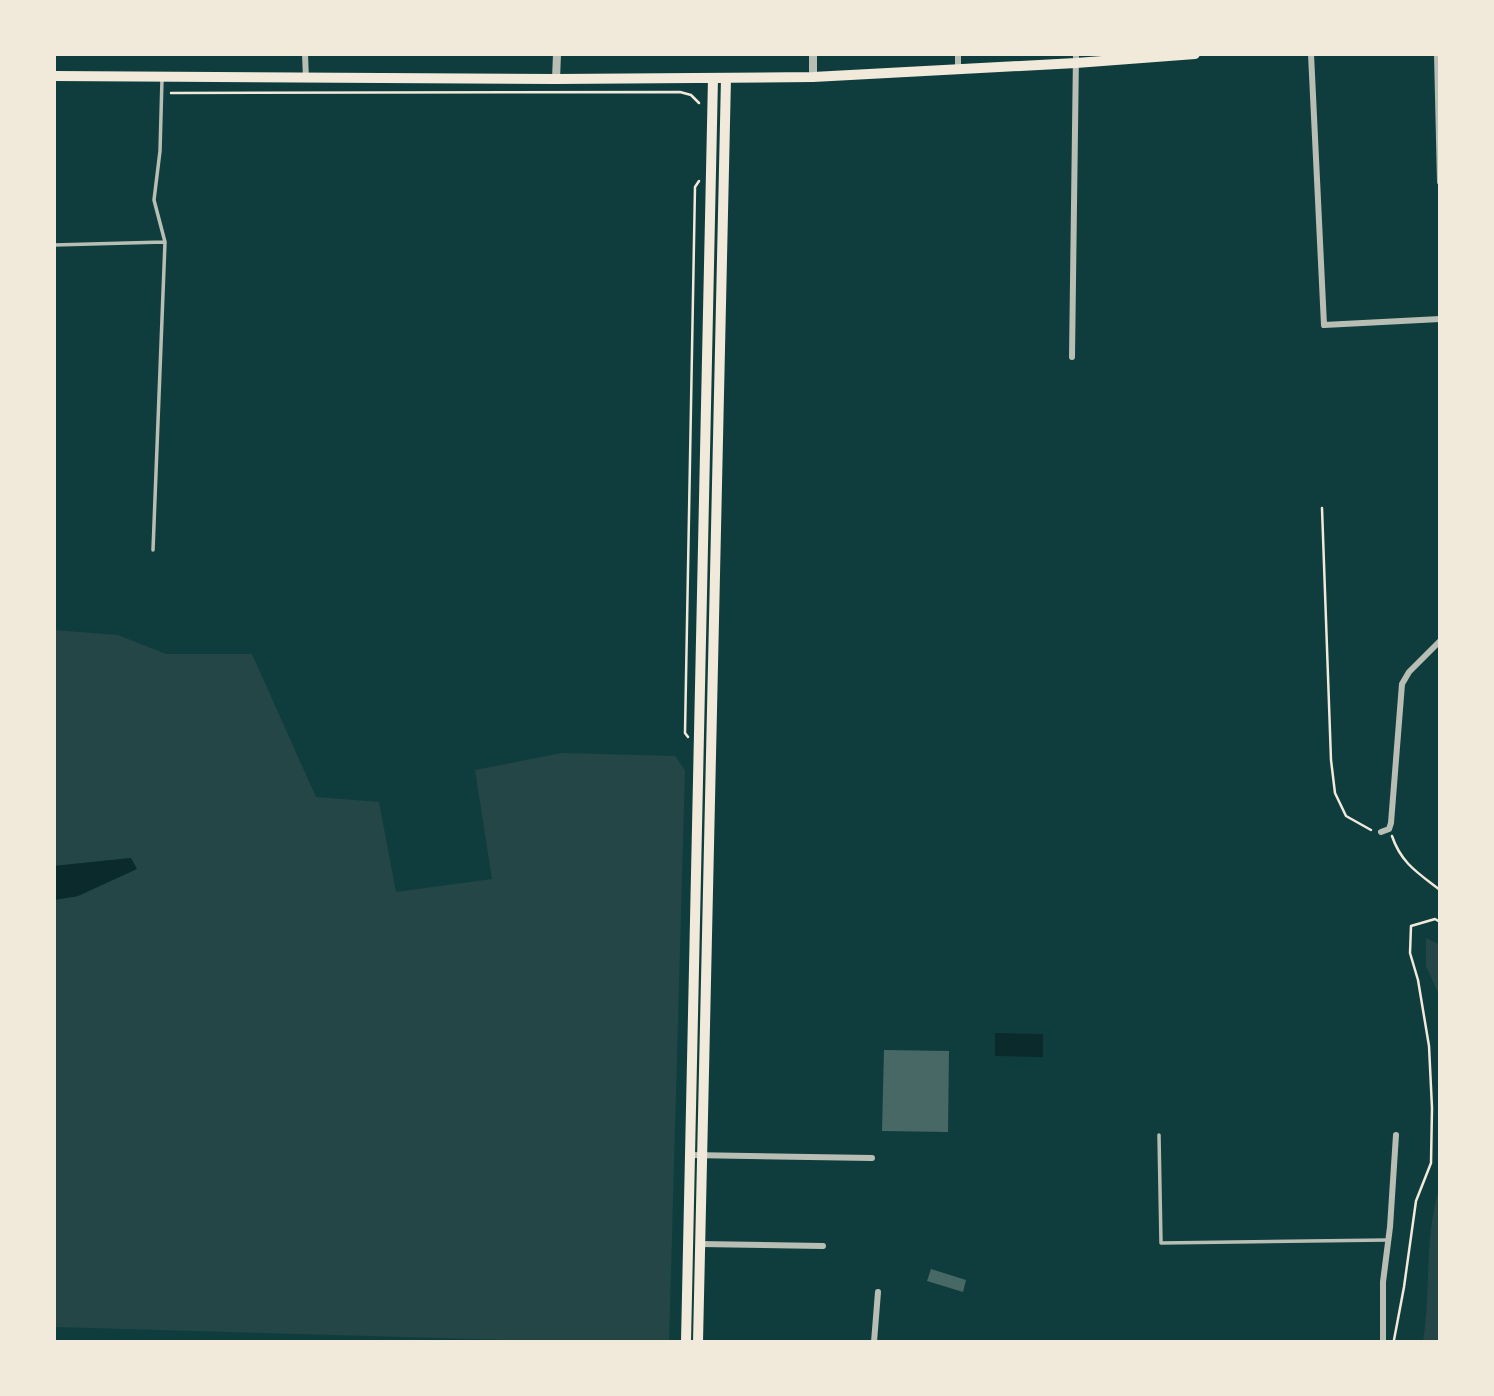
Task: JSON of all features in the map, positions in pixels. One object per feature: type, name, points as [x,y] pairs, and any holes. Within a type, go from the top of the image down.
[{"type":"main road","points":[[54,76],[306,79],[726,78],[813,76],[1195,54]]},
{"type":"main road","points":[[686,1342],[713,78]]},
{"type":"main road","points":[[698,1342],[726,78]]},
{"type":"street","points":[[305,54],[306,79]]},
{"type":"street","points":[[556,79],[557,54]]},
{"type":"street","points":[[813,54],[813,76]]},
{"type":"street","points":[[958,54],[958,68]]},
{"type":"street","points":[[1311,54],[1324,325],[1440,319]]},
{"type":"street","points":[[1437,54],[1440,182]]},
{"type":"street","points":[[1072,357],[1076,59]]},
{"type":"street","points":[[1381,832],[1389,829],[1402,684],[1409,672],[1440,641]]},
{"type":"street","points":[[1383,1342],[1383,1282],[1389,1240],[1396,1135]]},
{"type":"street","points":[[690,1155],[872,1158]]},
{"type":"street","points":[[700,1244],[823,1246]]},
{"type":"street","points":[[874,1342],[878,1293]]},
{"type":"lane","points":[[153,550],[165,242],[154,200],[160,151],[162,76]]},
{"type":"lane","points":[[54,245],[165,242]]},
{"type":"lane","points":[[1159,1135],[1161,1242],[1389,1240]]},
{"type":"path","points":[[161,93],[680,92],[691,94],[699,102],[703,112]]},
{"type":"path","points":[[699,754],[685,733],[695,187],[702,176]]},
{"type":"path","points":[[1322,508],[1331,760],[1335,793],[1346,816],[1371,830],[1381,832]]},
{"type":"path","points":[[1389,829],[1397,852],[1410,867],[1440,890]]},
{"type":"path","points":[[1393,1342],[1416,1200],[1431,1163],[1429,1046],[1418,980],[1410,953],[1411,926],[1435,919],[1440,922]]},
{"type":"shaded area","points":[[54,630],[118,635],[166,654],[252,654],[316,797],[379,802],[396,892],[492,879],[475,770],[562,753],[675,756],[685,770],[669,1342],[576,1342],[54,1327],[54,900],[78,896],[131,858],[54,866]]},
{"type":"shaded area","points":[[131,858],[137,869],[78,896],[54,900],[54,866]]},
{"type":"shaded area","points":[[1426,938],[1440,945],[1440,997],[1426,966]]},
{"type":"shaded area","points":[[995,1033],[1043,1034],[1043,1057],[995,1056]]},
{"type":"shaded area","points":[[1440,1186],[1440,1342],[1423,1342],[1432,1224]]},
{"type":"building","points":[[884,1050],[949,1051],[948,1132],[882,1131]]},
{"type":"building","points":[[931,1269],[966,1280],[963,1292],[927,1281]]}]
